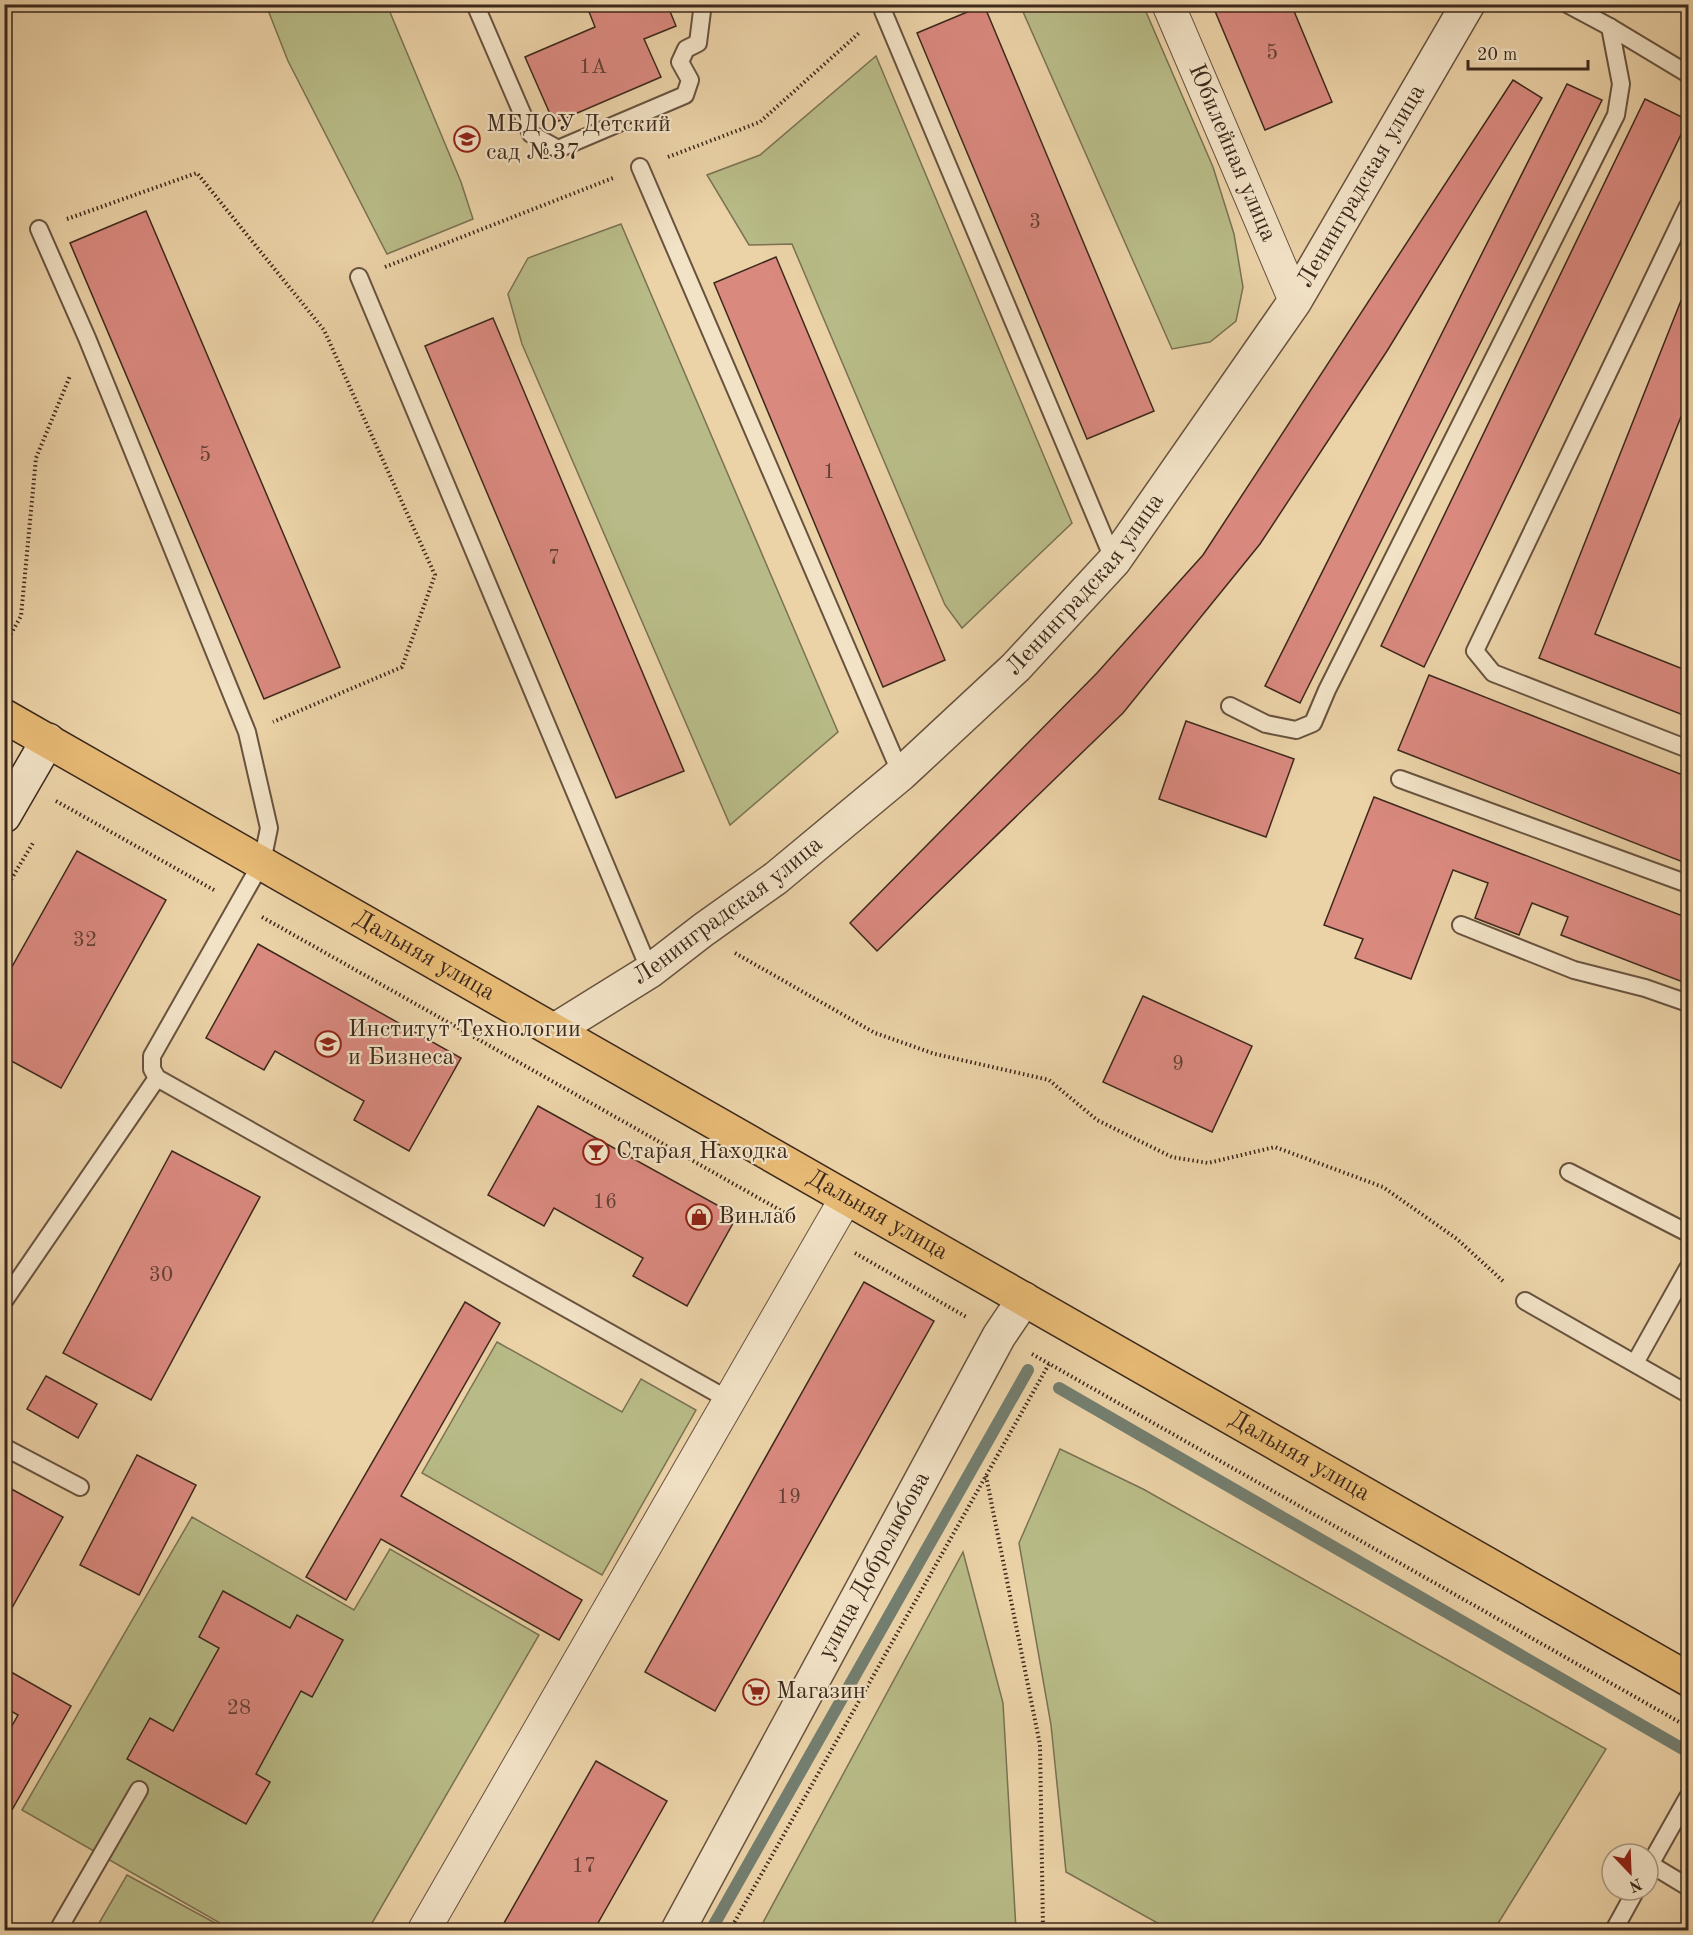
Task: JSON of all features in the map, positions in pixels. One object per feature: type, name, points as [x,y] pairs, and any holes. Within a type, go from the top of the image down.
[{"type":"main road","name":"Дальняя улица","points":[[4,716],[1689,1679]]},
{"type":"street","name":"Юбилейная улица","points":[[1168,4],[1294,301]]},
{"type":"street","name":"Ленинградская улица","points":[[555,1030],[650,971],[776,878],[901,774],[1016,667],[1114,561],[1294,301],[1468,4]]},
{"type":"street","points":[[4,816],[48,740]]},
{"type":"street","points":[[424,1930],[846,1198]]},
{"type":"street","name":"улица Добролюбова","points":[[678,1930],[999,1336],[1024,1299]]},
{"type":"lane","points":[[475,4],[531,135],[558,149],[685,95],[690,80],[680,62],[686,49],[698,43],[702,11],[699,4]]},
{"type":"lane","points":[[1567,4],[1689,74]]},
{"type":"lane","points":[[883,11],[1114,561]]},
{"type":"lane","points":[[1230,706],[1266,724],[1296,730],[1313,723],[1616,115],[1621,84],[1610,27]]},
{"type":"lane","points":[[640,167],[901,774]]},
{"type":"lane","points":[[1689,206],[1475,651],[1493,673],[1689,749]]},
{"type":"lane","points":[[39,229],[87,338],[248,732],[269,828],[262,862],[152,1056],[152,1069],[157,1078],[729,1400]]},
{"type":"lane","points":[[359,277],[650,971]]},
{"type":"lane","points":[[1400,779],[1689,884]]},
{"type":"lane","points":[[1461,925],[1574,970],[1689,1002]]},
{"type":"lane","points":[[4,1301],[157,1078]]},
{"type":"lane","points":[[1569,1172],[1689,1233]]},
{"type":"lane","points":[[1635,1363],[1689,1268]]},
{"type":"lane","points":[[1526,1301],[1689,1394]]},
{"type":"lane","points":[[4,1447],[80,1487]]},
{"type":"lane","points":[[58,1930],[139,1790]]},
{"type":"lane","points":[[1660,1847],[1689,1797]]},
{"type":"lane","points":[[1660,1872],[1689,1887]]},
{"type":"lane","points":[[1614,1930],[1629,1902]]},
{"type":"path","points":[[39,229],[197,173],[324,330],[435,575],[402,667],[248,732]]},
{"type":"path","points":[[4,646],[21,616],[36,458],[87,338]]},
{"type":"path","points":[[51,812],[57,802]]},
{"type":"path","points":[[4,891],[34,842]]},
{"type":"path","points":[[703,930],[737,954],[875,1034],[935,1054],[1049,1080],[1097,1120],[1172,1156],[1208,1163],[1275,1147],[1383,1187],[1457,1239],[1526,1301]]},
{"type":"path","points":[[730,1930],[1049,1364]]},
{"type":"path","points":[[986,1475],[1040,1745],[1043,1930]]},
{"type":"green space","points":[[266,5],[387,5],[461,182],[473,219],[387,254],[288,61]]},
{"type":"green space","points":[[1020,5],[1143,5],[1213,167],[1234,234],[1243,287],[1236,321],[1210,342],[1172,349]]},
{"type":"green space","points":[[876,56],[1072,523],[962,628],[945,605],[792,244],[749,245],[707,175],[760,155]]},
{"type":"green space","points":[[621,224],[838,732],[730,825],[522,344],[508,294],[528,258]]},
{"type":"green space","points":[[497,1342],[622,1412],[641,1379],[696,1410],[602,1575],[422,1473]]},
{"type":"green space","points":[[1060,1449],[1143,1489],[1606,1749],[1494,1930],[1170,1930],[1066,1872],[1051,1725],[1019,1543]]},
{"type":"green space","points":[[192,1517],[354,1610],[390,1549],[539,1635],[368,1930],[232,1930],[22,1810]]},
{"type":"green space","points":[[963,1552],[1003,1703],[1016,1930],[759,1930]]},
{"type":"green space","points":[[127,1875],[228,1930],[95,1930]]},
{"type":"building","points":[[586,4],[667,4],[676,26],[644,39],[661,77],[554,123],[525,57],[595,27]]},
{"type":"building","points":[[1212,4],[1291,4],[1332,102],[1265,130]]},
{"type":"building","points":[[984,5],[1154,411],[1087,439],[917,33]]},
{"type":"building","points":[[1513,80],[1542,98],[1387,351],[1260,544],[1123,713],[877,951],[850,923],[1097,673],[1203,555]]},
{"type":"building","points":[[1567,84],[1602,100],[1300,703],[1265,686]]},
{"type":"building","points":[[1645,99],[1688,120],[1424,667],[1381,646]]},
{"type":"building","points":[[146,211],[340,667],[264,699],[70,243]]},
{"type":"building","points":[[776,257],[945,660],[883,687],[714,283]]},
{"type":"building","points":[[1688,283],[1688,399],[1595,634],[1688,671],[1688,717],[1539,658]]},
{"type":"building","points":[[493,318],[684,771],[616,798],[425,346]]},
{"type":"building","points":[[1429,675],[1688,777],[1688,864],[1398,750]]},
{"type":"building","points":[[1186,721],[1294,759],[1266,837],[1159,799]]},
{"type":"building","points":[[1374,797],[1688,918],[1688,984],[1561,935],[1568,917],[1532,903],[1519,935],[1475,918],[1488,883],[1453,870],[1411,979],[1355,958],[1363,939],[1324,925]]},
{"type":"building","points":[[77,851],[166,900],[61,1088],[4,1057],[4,981]]},
{"type":"building","name":"Институт Технологии и Бизнеса","points":[[258,944],[461,1058],[409,1151],[354,1120],[364,1101],[275,1051],[264,1070],[206,1038]]},
{"type":"building","points":[[1143,996],[1252,1046],[1212,1132],[1103,1082]]},
{"type":"building","points":[[538,1106],[737,1216],[687,1306],[633,1276],[643,1258],[554,1208],[544,1226],[488,1195]]},
{"type":"building","points":[[172,1151],[260,1197],[151,1400],[63,1353]]},
{"type":"building","points":[[4,1183],[11,1186],[4,1197]]},
{"type":"building","points":[[864,1282],[934,1321],[715,1711],[645,1672]]},
{"type":"building","points":[[465,1302],[500,1323],[401,1496],[582,1600],[559,1640],[381,1539],[346,1600],[306,1577]]},
{"type":"building","points":[[46,1376],[97,1404],[78,1438],[27,1409]]},
{"type":"building","points":[[137,1455],[196,1485],[139,1595],[80,1565]]},
{"type":"building","points":[[4,1485],[63,1517],[4,1622]]},
{"type":"building","points":[[223,1591],[290,1628],[297,1615],[343,1640],[312,1697],[301,1691],[256,1774],[270,1782],[246,1824],[127,1759],[150,1718],[173,1731],[219,1648],[199,1637]]},
{"type":"building","points":[[4,1668],[71,1706],[4,1824],[4,1740],[18,1715],[4,1707]]},
{"type":"building","points":[[596,1761],[667,1801],[594,1930],[500,1930]]},
{"type":"waterway","points":[[711,1930],[1028,1370]]},
{"type":"waterway","points":[[1059,1388],[1688,1752]]},
{"type":"place","name":"МБДОУ Детский сад №37","points":[[467,139]]},
{"type":"place","name":"Институт Технологии и Бизнеса","points":[[328,1044]]},
{"type":"place","name":"Старая Находка","points":[[596,1152]]},
{"type":"place","name":"Винлаб","points":[[699,1217]]},
{"type":"place","name":"Магазин","points":[[756,1692]]}]
